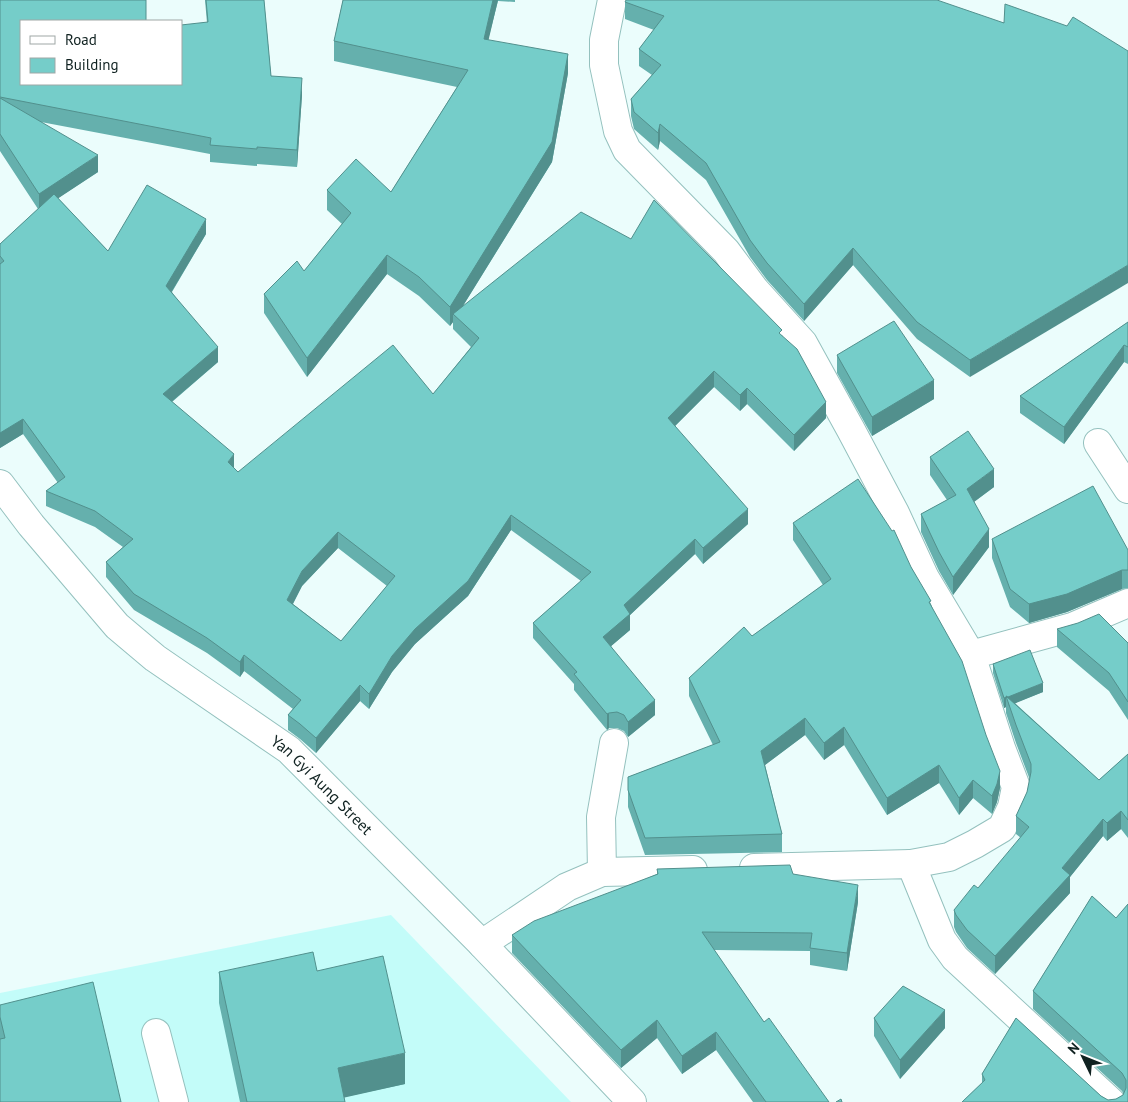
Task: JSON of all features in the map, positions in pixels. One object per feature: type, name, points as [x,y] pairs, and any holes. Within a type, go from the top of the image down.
[{"type":"street","points":[[482,944],[567,887],[602,872],[911,864],[949,857],[976,844],[1002,828],[1012,807],[1016,786],[1001,748],[971,655],[925,578],[895,513],[803,343],[755,290],[726,251],[627,150],[618,131],[604,65],[604,40],[612,0]]},
{"type":"street","points":[[1098,443],[1128,489]]},
{"type":"street","name":"Yan Gyi Aung Street","points":[[0,484],[31,524],[117,626],[155,658],[288,750],[482,944],[632,1102]]},
{"type":"street","points":[[971,655],[1072,627],[1128,603]]},
{"type":"street","points":[[602,872],[601,818],[614,743]]},
{"type":"street","points":[[911,864],[942,940],[956,958],[1110,1102]]},
{"type":"street","points":[[156,1033],[174,1102]]},
{"type":"shaded area","points":[[391,915],[571,1102],[0,1102],[0,993]]},
{"type":"building","points":[[0,0],[146,0],[146,20],[20,20],[20,85],[182,85],[182,25],[208,22],[206,0],[264,0],[271,76],[302,78],[297,150],[210,145],[211,138],[0,97]]},
{"type":"building","points":[[343,0],[493,0],[484,39],[568,54],[552,142],[450,307],[419,277],[387,255],[307,358],[264,294],[297,261],[304,271],[351,213],[327,190],[356,159],[391,192],[468,70],[334,41]]},
{"type":"building","points":[[626,0],[937,0],[1004,23],[1005,4],[1067,26],[1073,17],[1128,51],[1128,265],[970,360],[917,322],[853,248],[804,304],[767,263],[750,240],[706,163],[660,124],[658,133],[634,112],[631,99],[661,65],[639,49],[664,16],[625,2]]},
{"type":"building","points":[[0,98],[98,155],[39,194],[0,134]]},
{"type":"building","points":[[147,185],[206,219],[166,286],[218,347],[163,394],[234,454],[228,462],[238,472],[393,345],[433,394],[479,338],[453,314],[581,212],[631,239],[654,200],[782,330],[779,333],[797,349],[826,402],[794,435],[747,388],[740,395],[714,371],[668,418],[748,509],[703,548],[695,539],[624,605],[630,614],[603,637],[655,700],[628,722],[624,715],[617,712],[607,714],[574,674],[577,672],[533,623],[591,572],[511,515],[468,581],[415,629],[392,656],[369,694],[360,685],[316,738],[288,715],[301,700],[244,655],[240,662],[207,638],[134,594],[106,562],[133,539],[95,511],[46,491],[65,477],[23,419],[0,433],[0,264],[4,261],[0,256],[0,244],[54,194],[108,251]],"holes":[[[338,532],[395,576],[341,641],[287,600],[302,571]]]},
{"type":"building","points":[[894,321],[934,380],[872,417],[837,355]]},
{"type":"building","points":[[1128,322],[1128,347],[1124,345],[1064,427],[1020,396]]},
{"type":"building","points":[[968,431],[994,469],[967,489],[989,529],[953,577],[921,514],[956,495],[930,457]]},
{"type":"building","points":[[858,479],[892,531],[894,530],[911,567],[931,601],[929,602],[962,661],[1000,771],[992,796],[973,780],[959,798],[939,765],[887,798],[844,727],[824,743],[805,718],[761,751],[782,834],[645,838],[628,790],[628,777],[720,742],[689,678],[744,627],[752,636],[831,579],[793,523]]},
{"type":"building","points":[[1093,486],[1128,550],[1128,570],[1122,570],[1067,594],[1029,604],[1010,589],[992,539]]},
{"type":"building","points":[[1099,614],[1128,643],[1128,702],[1109,673],[1057,629]]},
{"type":"building","points":[[1030,650],[1043,683],[1004,698],[993,664]]},
{"type":"building","points":[[1006,696],[1099,780],[1128,754],[1128,820],[1121,811],[1107,823],[1103,819],[1062,868],[1070,875],[995,956],[967,930],[954,910],[974,885],[978,888],[1029,827],[1016,816],[1027,792],[1031,764]]},
{"type":"building","points":[[790,865],[793,874],[858,885],[847,953],[810,948],[812,933],[702,932],[764,1022],[769,1018],[829,1102],[766,1102],[716,1032],[682,1056],[657,1020],[621,1050],[512,935],[534,921],[658,874],[657,869]]},
{"type":"building","points":[[1092,896],[1116,918],[1128,904],[1128,1102],[962,1102],[985,1080],[982,1074],[1016,1018],[1101,1096],[1108,1100],[1116,1099],[1123,1095],[1126,1088],[1126,1080],[1122,1073],[1033,991]]},
{"type":"building","points":[[313,952],[317,971],[383,956],[405,1053],[338,1068],[345,1102],[247,1102],[219,972]]},
{"type":"building","points":[[93,982],[121,1102],[0,1102],[0,1039],[5,1038],[0,1017],[0,1005]]},
{"type":"building","points":[[903,986],[945,1010],[900,1060],[874,1018]]}]
